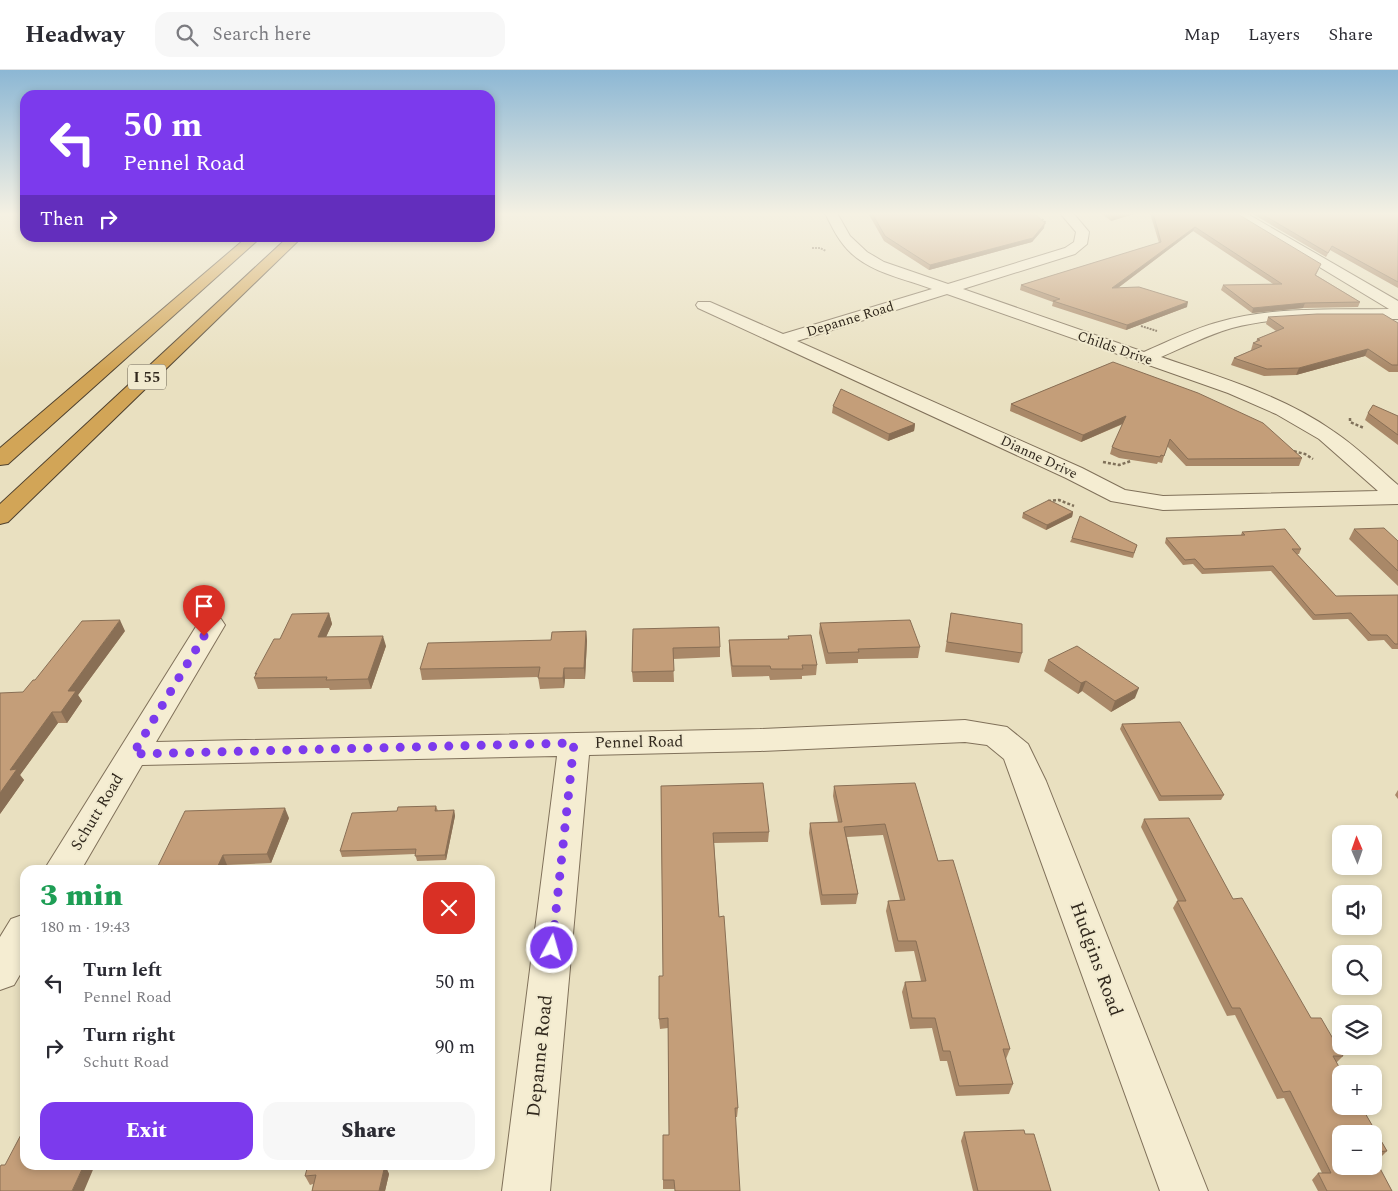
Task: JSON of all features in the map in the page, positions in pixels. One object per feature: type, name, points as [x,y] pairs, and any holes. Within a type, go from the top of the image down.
[{"type":"highway","name":"I 55","points":[[0,458],[222,265]]},
{"type":"highway","name":"I 55","points":[[0,517],[265,265]]},
{"type":"street","name":"Childs Drive","points":[[879,265],[1252,396],[1326,435],[1398,496]]},
{"type":"street","name":"Depanne Road","points":[[782,340],[1023,265]]},
{"type":"street","points":[[1324,265],[1398,308]]},
{"type":"street","name":"Dianne Drive","points":[[704,304],[1067,470],[1119,496],[1163,503],[1398,496]]},
{"type":"street","points":[[1144,358],[1206,332],[1244,320],[1291,315],[1398,314]]},
{"type":"street","name":"Schutt Road","points":[[65,865],[211,626]]},
{"type":"street","name":"Pennel Road","points":[[133,754],[760,740],[965,731],[996,734]]},
{"type":"street","name":"Hudgins Road","points":[[996,734],[1017,752],[1030,781],[1184,1191]]},
{"type":"street","name":"Depanne Road","points":[[526,1191],[574,743]]},
{"type":"street","points":[[0,972],[20,939]]},
{"type":"path","points":[[1350,418],[1350,422],[1364,428]]},
{"type":"path","points":[[1286,450],[1305,454],[1313,459]]},
{"type":"path","points":[[1099,460],[1119,465],[1131,462]]},
{"type":"path","points":[[1047,501],[1059,500],[1074,506]]},
{"type":"building","points":[[1085,265],[1143,265],[1112,288],[1139,287],[1188,302],[1127,325],[1053,301],[1060,299],[1021,285]]},
{"type":"building","points":[[1253,265],[1320,265],[1315,275],[1360,302],[1305,303],[1253,308],[1223,285],[1282,284]]},
{"type":"building","points":[[1367,265],[1398,265],[1398,282]]},
{"type":"building","points":[[1317,314],[1383,314],[1398,323],[1398,365],[1392,365],[1368,349],[1299,368],[1267,369],[1234,358],[1262,346],[1253,343],[1260,340],[1257,339],[1284,328],[1268,317]]},
{"type":"building","points":[[1113,362],[1198,393],[1263,423],[1302,458],[1188,459],[1170,439],[1164,456],[1161,455],[1160,457],[1122,451],[1112,447],[1126,416],[1083,435],[1011,404]]},
{"type":"building","points":[[841,389],[915,424],[889,434],[833,406]]},
{"type":"building","points":[[1373,405],[1398,416],[1398,435],[1368,413]]},
{"type":"building","points":[[1049,500],[1073,512],[1047,525],[1023,513]]},
{"type":"building","points":[[1080,516],[1137,545],[1134,553],[1072,538]]},
{"type":"building","points":[[1384,528],[1398,541],[1398,571],[1354,529]]},
{"type":"building","points":[[1285,529],[1301,549],[1292,549],[1336,596],[1398,595],[1398,644],[1395,644],[1387,635],[1371,635],[1351,613],[1315,615],[1273,566],[1204,569],[1195,559],[1185,560],[1166,538],[1245,535],[1242,532]]},
{"type":"building","points":[[329,613],[318,637],[383,636],[368,679],[326,680],[327,677],[254,678],[274,639],[280,639],[292,614]]},
{"type":"building","points":[[951,613],[1022,624],[1022,653],[947,642]]},
{"type":"building","points":[[120,620],[68,691],[76,691],[61,712],[52,712],[10,770],[17,769],[0,793],[0,693],[23,692],[35,680],[82,621]]},
{"type":"building","points":[[910,620],[920,647],[858,649],[859,652],[828,653],[820,623]]},
{"type":"building","points":[[719,627],[720,647],[673,648],[674,671],[632,672],[633,629]]},
{"type":"building","points":[[586,631],[584,668],[564,668],[563,678],[538,678],[540,667],[420,669],[428,643],[551,640],[552,632]]},
{"type":"building","points":[[811,635],[817,665],[802,665],[803,669],[771,669],[770,666],[732,666],[729,640],[789,639],[788,636]]},
{"type":"building","points":[[1077,646],[1139,688],[1115,701],[1086,681],[1081,683],[1048,660]]},
{"type":"building","points":[[1180,722],[1224,795],[1161,796],[1122,724]]},
{"type":"building","points":[[763,783],[769,832],[713,833],[719,917],[724,916],[738,1108],[735,1108],[740,1191],[675,1191],[674,1180],[663,1180],[663,1135],[669,1135],[668,1018],[659,1019],[659,976],[663,976],[661,786]]},
{"type":"building","points":[[915,783],[938,861],[953,860],[1010,1049],[1003,1049],[1013,1084],[959,1086],[950,1051],[943,1051],[935,1018],[912,1018],[905,982],[926,981],[916,941],[898,941],[888,901],[905,900],[885,824],[844,827],[858,894],[822,895],[810,823],[842,822],[834,786]]},
{"type":"building","points":[[436,806],[435,811],[454,810],[445,855],[415,856],[416,849],[340,851],[352,813],[397,811],[398,807]]},
{"type":"building","points":[[285,808],[267,854],[223,855],[218,865],[158,865],[185,811]]},
{"type":"building","points":[[1189,818],[1233,899],[1242,898],[1311,1018],[1321,1018],[1332,1037],[1332,1055],[1343,1056],[1333,1056],[1338,1065],[1332,1065],[1332,1115],[1366,1115],[1372,1125],[1332,1125],[1332,1175],[1382,1175],[1382,1172],[1392,1191],[1327,1191],[1318,1173],[1331,1173],[1290,1091],[1283,1092],[1240,1008],[1232,1008],[1177,901],[1186,901],[1144,819]]},
{"type":"building","points":[[1024,1130],[1025,1134],[1034,1134],[1051,1191],[978,1191],[964,1132]]},
{"type":"building","points":[[20,1136],[20,1170],[82,1170],[72,1191],[0,1191],[0,1167],[5,1165]]},
{"type":"building","points":[[1382,1142],[1387,1151],[1382,1151]]},
{"type":"building","points":[[307,1170],[384,1170],[379,1191],[312,1191],[316,1175],[305,1176]]},
{"type":"route","points":[[204,636],[133,754],[574,743],[552,948]]}]
